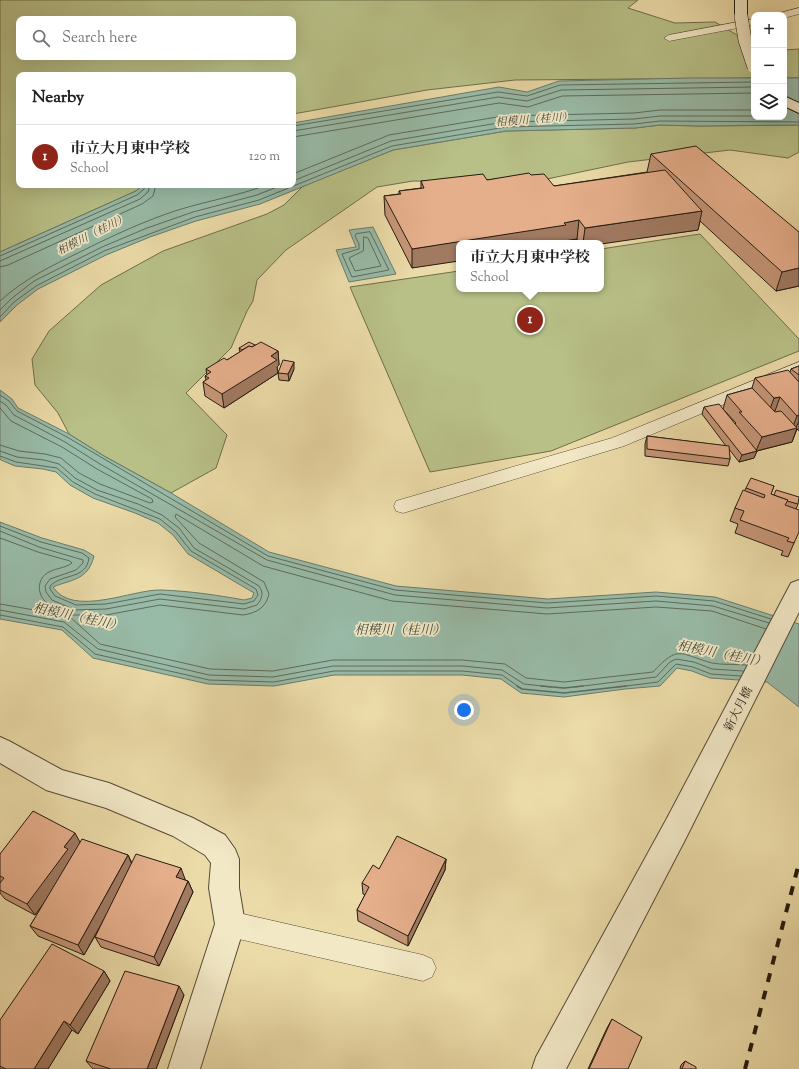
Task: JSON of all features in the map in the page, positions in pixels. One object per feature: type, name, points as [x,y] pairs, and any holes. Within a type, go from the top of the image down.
[{"type":"street","points":[[741,0],[741,16],[745,40],[751,58]]},
{"type":"street","points":[[787,102],[799,109]]},
{"type":"street","name":"新大月橋","points":[[548,1069],[676,829],[799,589]]},
{"type":"street","points":[[0,749],[56,781],[109,796],[183,827],[215,845],[225,859],[224,888],[230,924],[184,1069]]},
{"type":"lane","points":[[787,14],[799,11]]},
{"type":"lane","points":[[669,38],[751,23]]},
{"type":"lane","points":[[403,506],[618,442],[799,368]]},
{"type":"lane","points":[[230,924],[423,968]]},
{"type":"green space","points":[[0,0],[638,0],[628,8],[675,23],[715,22],[751,43],[751,78],[515,80],[427,90],[296,113],[296,72],[16,72],[16,188],[140,188],[136,191],[0,252]]},
{"type":"green space","points":[[799,49],[799,78],[787,78],[787,50]]},
{"type":"green space","points":[[660,125],[799,125],[799,152],[788,158],[730,150],[628,162],[528,183],[413,181],[377,187],[286,250],[257,280],[253,301],[231,348],[186,393],[227,435],[216,468],[171,493],[104,456],[69,434],[58,413],[35,385],[32,359],[49,331],[101,285],[163,251],[267,214],[284,205],[303,186],[393,150],[506,131],[635,128]]},
{"type":"green space","points":[[700,234],[799,339],[799,351],[551,451],[430,472],[350,287],[456,271],[456,292],[604,292],[604,249]]},
{"type":"water","name":"相模川（桂川）","points":[[751,78],[751,120],[787,120],[787,78],[799,78],[799,125],[660,125],[635,128],[506,131],[393,150],[260,204],[196,221],[150,237],[106,255],[38,289],[17,305],[0,322],[0,252],[136,191],[140,188],[296,188],[296,122],[499,87],[527,92],[559,81]]},
{"type":"water","points":[[373,227],[396,274],[349,282],[336,250],[356,247],[349,230]]},
{"type":"water","name":"相模川（桂川）","points":[[0,390],[12,399],[18,408],[69,434],[269,552],[396,586],[548,599],[656,592],[715,597],[799,624],[799,707],[767,682],[710,678],[692,671],[677,668],[660,686],[564,697],[521,693],[501,679],[462,675],[334,675],[274,686],[208,684],[93,658],[62,630],[0,619],[0,522],[42,538],[84,550],[94,556],[88,570],[79,578],[53,587],[62,596],[74,600],[104,600],[161,590],[182,591],[244,600],[252,598],[254,593],[188,554],[173,535],[158,523],[93,498],[70,485],[56,472],[15,466],[1,460]]},
{"type":"building","points":[[696,146],[799,232],[799,268],[782,272],[651,154]]},
{"type":"building","points":[[665,170],[702,211],[585,228],[579,220],[564,223],[566,225],[470,240],[456,240],[456,242],[412,249],[384,196],[401,194],[399,191],[424,188],[421,181],[483,174],[487,180],[529,173],[531,175],[544,174],[554,186]]},
{"type":"building","points":[[249,342],[255,345],[252,347],[249,346],[242,350],[239,348]]},
{"type":"building","points":[[261,342],[278,351],[271,356],[277,360],[222,394],[203,382],[209,378],[205,376],[211,372],[206,369],[224,358],[227,360],[249,346],[252,347]]},
{"type":"building","points":[[283,360],[294,362],[288,374],[278,373]]},
{"type":"building","points":[[799,366],[799,375],[791,369]]},
{"type":"building","points":[[788,370],[799,382],[799,415],[797,416],[780,397],[774,398],[755,378]]},
{"type":"building","points":[[752,388],[775,412],[781,411],[797,428],[762,437],[739,412],[742,412],[727,395]]},
{"type":"building","points":[[719,404],[757,451],[742,455],[704,407]]},
{"type":"building","points":[[647,436],[729,446],[730,459],[647,449]]},
{"type":"building","points":[[751,478],[774,486],[771,494],[788,500],[785,505],[799,510],[799,532],[794,543],[787,541],[789,538],[740,520],[744,511],[735,508],[743,490],[764,498],[765,495],[746,488]]},
{"type":"building","points":[[776,490],[799,497],[798,504],[774,495]]},
{"type":"building","points":[[33,811],[75,833],[64,847],[68,849],[27,904],[0,890],[0,883],[4,878],[0,876],[0,854]]},
{"type":"building","points":[[397,836],[446,859],[408,936],[357,910],[369,887],[362,883],[373,865],[379,869]]},
{"type":"building","points":[[82,839],[128,855],[78,945],[30,926]]},
{"type":"building","points":[[136,854],[181,868],[176,877],[188,881],[154,957],[95,937]]},
{"type":"building","points":[[52,944],[104,971],[70,1025],[64,1021],[34,1069],[6,1069],[0,1066],[0,1020]]},
{"type":"building","points":[[125,971],[179,986],[147,1069],[111,1069],[86,1061]]},
{"type":"building","points":[[612,1019],[642,1037],[628,1069],[589,1069]]},
{"type":"building","points":[[685,1061],[696,1067],[696,1069],[682,1069]]},
{"type":"railway","points":[[745,1069],[799,863]]},
{"type":"place","name":"市立大月東中学校","points":[[530,320]]}]
